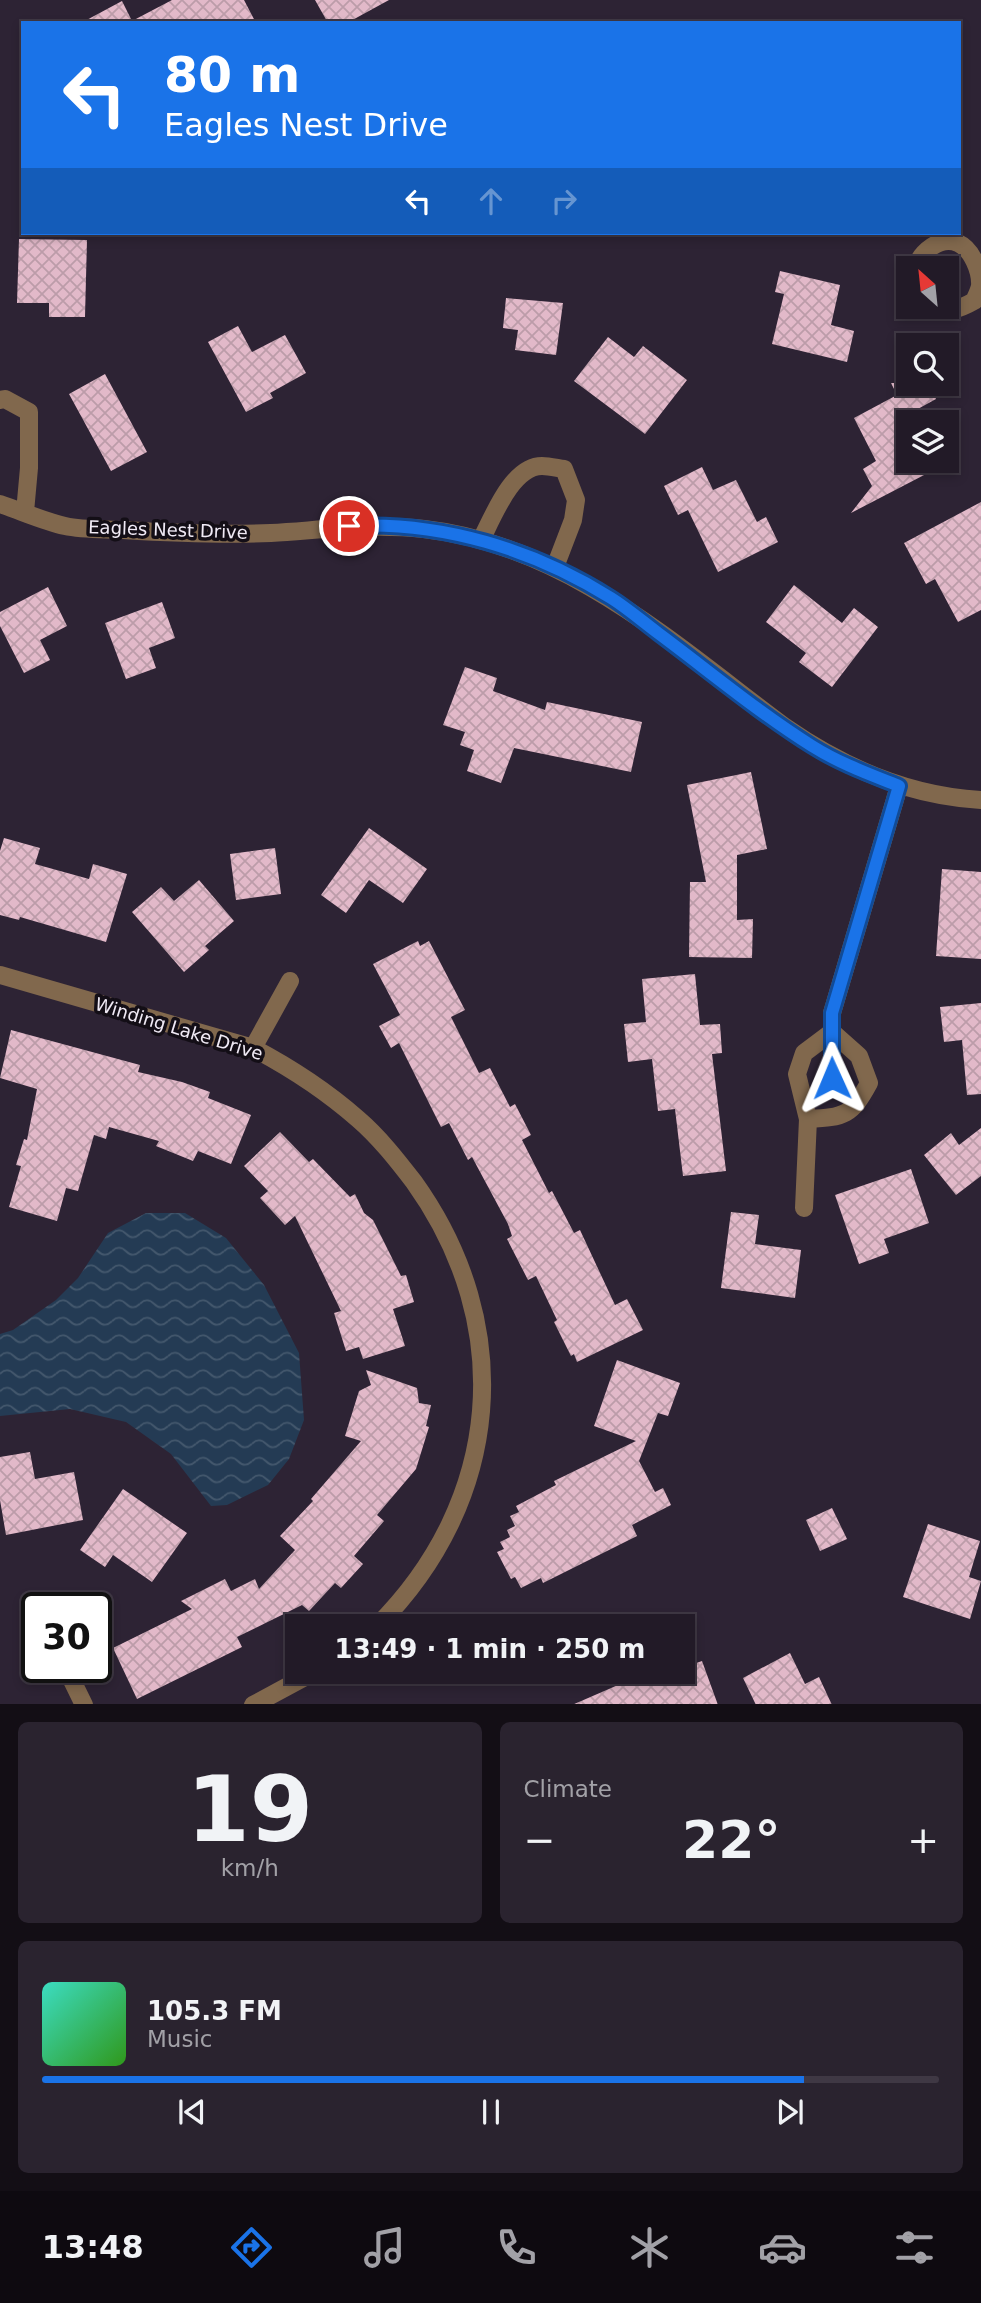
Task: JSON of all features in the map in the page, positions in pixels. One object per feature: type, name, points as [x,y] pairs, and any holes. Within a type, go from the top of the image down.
[{"type":"street","points":[[921,256],[923,252],[940,242],[958,242],[970,252],[980,285],[978,308],[959,309]]},
{"type":"street","points":[[0,400],[5,399],[29,412],[29,468],[25,512]]},
{"type":"street","points":[[481,540],[520,474],[540,465],[564,469],[576,500],[573,520],[555,567]]},
{"type":"street","name":"Eagles Nest Drive","points":[[0,504],[66,526],[195,534],[272,533],[369,525],[426,529],[481,540],[526,554],[555,567],[612,599],[813,747],[859,771],[899,786],[960,799],[981,800]]},
{"type":"street","points":[[832,1078],[832,1013],[899,786]]},
{"type":"street","name":"Winding Lake Drive","points":[[0,975],[253,1048],[316,1084],[359,1119],[397,1160],[430,1205],[448,1237],[464,1275],[476,1318],[482,1405],[476,1446],[465,1488],[449,1529],[428,1567],[389,1614]]},
{"type":"street","points":[[253,1048],[290,981]]},
{"type":"street","points":[[804,1208],[808,1119],[797,1074],[804,1053],[832,1032]]},
{"type":"street","points":[[808,1119],[835,1117],[856,1108],[869,1083],[859,1056],[832,1032]]},
{"type":"street","points":[[74,1683],[84,1704]]},
{"type":"street","points":[[253,1704],[291,1684]]},
{"type":"water","points":[[146,1213],[185,1213],[226,1238],[264,1285],[299,1353],[304,1420],[289,1459],[268,1485],[227,1505],[211,1506],[171,1454],[126,1422],[70,1409],[0,1416],[0,1334],[13,1330],[56,1300],[78,1278],[108,1233]]},
{"type":"building","points":[[172,0],[244,0],[255,21],[132,21]]},
{"type":"building","points":[[315,0],[389,0],[351,21],[327,21]]},
{"type":"building","points":[[122,1],[132,21],[85,21]]},
{"type":"building","points":[[19,239],[87,240],[85,317],[49,317],[49,303],[17,303]]},
{"type":"building","points":[[780,271],[840,285],[831,325],[854,331],[847,362],[772,344],[784,294],[775,292]]},
{"type":"building","points":[[506,298],[563,303],[556,355],[515,350],[518,330],[503,328]]},
{"type":"building","points":[[238,326],[252,352],[285,335],[306,373],[270,393],[273,398],[246,412],[208,342]]},
{"type":"building","points":[[608,337],[634,357],[643,346],[687,380],[645,434],[574,381]]},
{"type":"building","points":[[105,374],[147,452],[111,471],[69,394]]},
{"type":"building","points":[[896,396],[934,396],[936,399],[916,410],[896,410],[896,473],[928,473],[851,513],[872,486],[863,469],[876,461],[854,418]]},
{"type":"building","points":[[702,467],[713,490],[736,480],[757,522],[766,517],[778,542],[718,572],[688,510],[678,515],[664,486]]},
{"type":"building","points":[[981,502],[981,610],[958,622],[935,579],[926,584],[904,543]]},
{"type":"building","points":[[794,585],[842,623],[854,608],[878,627],[832,687],[799,662],[806,653],[766,622]]},
{"type":"building","points":[[48,587],[67,626],[40,640],[50,660],[24,673],[0,626],[0,612]]},
{"type":"building","points":[[162,602],[175,638],[149,648],[156,668],[126,679],[105,623]]},
{"type":"building","points":[[465,667],[497,678],[493,691],[545,710],[547,702],[642,722],[631,772],[514,748],[501,783],[467,771],[474,750],[460,745],[465,732],[443,725]]},
{"type":"building","points":[[751,772],[767,849],[737,855],[737,920],[753,919],[752,958],[689,957],[690,882],[706,882],[687,785]]},
{"type":"building","points":[[369,828],[427,869],[403,903],[369,880],[346,913],[321,895]]},
{"type":"building","points":[[4,838],[40,848],[35,864],[89,879],[93,864],[127,874],[106,942],[20,917],[19,920],[0,915],[0,851]]},
{"type":"building","points":[[275,848],[281,894],[236,900],[230,854]]},
{"type":"building","points":[[942,869],[981,872],[981,959],[936,956]]},
{"type":"building","points":[[199,880],[234,921],[205,946],[209,950],[184,972],[132,912],[161,887],[174,901]]},
{"type":"building","points":[[418,941],[420,946],[429,941],[465,1010],[451,1017],[479,1073],[490,1068],[510,1107],[515,1104],[531,1135],[522,1140],[549,1193],[552,1191],[574,1233],[580,1230],[615,1305],[627,1299],[643,1330],[577,1362],[574,1354],[571,1356],[554,1322],[557,1320],[536,1276],[528,1280],[507,1239],[512,1236],[508,1224],[472,1157],[468,1160],[449,1123],[441,1127],[399,1043],[391,1048],[379,1026],[400,1015],[373,964]]},
{"type":"building","points":[[695,974],[700,1025],[720,1024],[722,1053],[712,1054],[726,1171],[683,1176],[675,1109],[658,1111],[652,1059],[628,1062],[624,1024],[646,1022],[642,979]]},
{"type":"building","points":[[981,1003],[981,1094],[967,1095],[962,1040],[944,1042],[940,1007]]},
{"type":"building","points":[[11,1030],[140,1065],[138,1072],[182,1082],[210,1092],[208,1098],[251,1115],[231,1164],[198,1151],[193,1161],[156,1146],[159,1141],[109,1127],[106,1139],[94,1135],[78,1191],[66,1188],[57,1221],[9,1207],[21,1166],[16,1165],[24,1139],[27,1140],[37,1089],[0,1078]]},
{"type":"building","points":[[981,1128],[981,1176],[956,1195],[924,1155],[951,1133],[959,1145]]},
{"type":"building","points":[[280,1132],[309,1162],[313,1159],[350,1197],[355,1194],[364,1213],[373,1220],[401,1276],[406,1275],[414,1302],[393,1309],[405,1346],[363,1359],[359,1347],[346,1351],[334,1313],[341,1311],[295,1216],[285,1225],[260,1198],[268,1191],[244,1166]]},
{"type":"building","points":[[911,1169],[929,1223],[884,1239],[889,1253],[859,1264],[835,1195]]},
{"type":"building","points":[[731,1212],[759,1215],[755,1244],[801,1250],[795,1298],[721,1288]]},
{"type":"building","points":[[617,1360],[680,1383],[668,1416],[658,1413],[639,1461],[655,1492],[663,1488],[671,1505],[632,1525],[637,1536],[543,1583],[541,1578],[521,1588],[515,1577],[511,1579],[497,1552],[504,1549],[500,1542],[510,1537],[507,1530],[515,1526],[510,1516],[519,1512],[516,1506],[556,1485],[554,1481],[636,1441],[594,1426]]},
{"type":"building","points":[[366,1370],[417,1388],[419,1403],[431,1405],[426,1426],[429,1427],[416,1469],[377,1515],[384,1521],[354,1556],[363,1564],[341,1588],[335,1583],[309,1611],[302,1605],[237,1637],[242,1647],[137,1699],[113,1648],[192,1609],[181,1601],[225,1579],[231,1591],[255,1579],[259,1589],[295,1550],[280,1536],[313,1501],[311,1499],[361,1441],[345,1436],[359,1391],[371,1385]]},
{"type":"building","points":[[30,1452],[35,1479],[74,1472],[83,1520],[6,1535],[0,1500],[0,1457]]},
{"type":"building","points":[[123,1489],[187,1533],[152,1582],[113,1555],[105,1567],[80,1550]]},
{"type":"building","points":[[832,1508],[847,1539],[820,1551],[806,1520]]},
{"type":"building","points":[[928,1524],[980,1541],[969,1577],[981,1581],[970,1619],[903,1597]]},
{"type":"building","points":[[790,1653],[805,1684],[819,1677],[832,1704],[756,1704],[743,1678]]},
{"type":"building","points":[[702,1661],[718,1704],[574,1704],[618,1685],[695,1684],[695,1663]]},
{"type":"route","points":[[349,526],[426,529],[481,540],[526,554],[563,570],[612,599],[813,747],[859,771],[899,786],[832,1013],[832,1078]]}]
